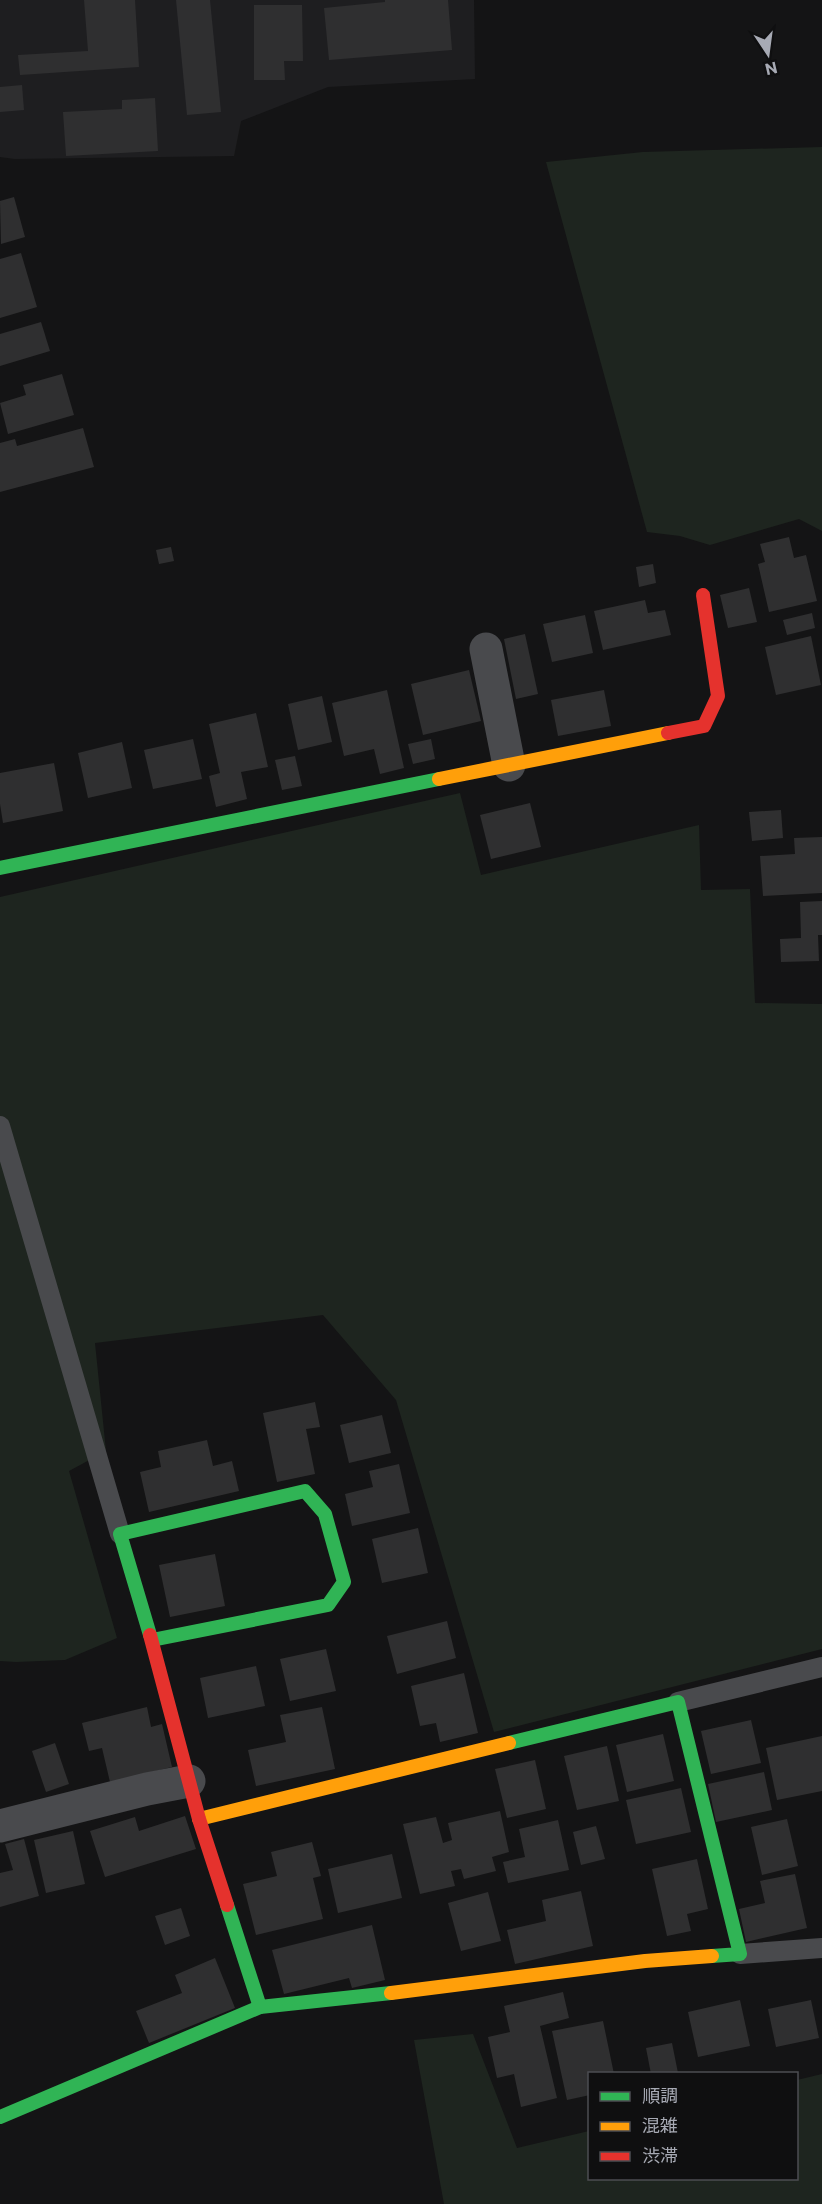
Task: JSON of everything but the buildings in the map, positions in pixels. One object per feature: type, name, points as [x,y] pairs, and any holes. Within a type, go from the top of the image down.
[{"type":"street","points":[[0,868],[704,726],[718,696],[703,596]]},
{"type":"street","points":[[486,649],[509,765]]},
{"type":"street","points":[[152,1640],[328,1605],[344,1582],[325,1514],[305,1491],[120,1534],[152,1640],[200,1819],[260,2007]]},
{"type":"street","points":[[0,2117],[260,2007],[460,1985],[645,1961],[740,1954],[678,1702],[200,1819]]},
{"type":"street","points":[[0,1826],[147,1789],[189,1781]]},
{"type":"lane","points":[[0,1126],[120,1534]]},
{"type":"lane","points":[[678,1702],[822,1666]]},
{"type":"lane","points":[[740,1954],[822,1948]]},
{"type":"shaded area","points":[[0,0],[474,0],[475,79],[328,87],[241,121],[234,156],[15,159],[0,157]]},
{"type":"shaded area","points":[[822,147],[822,531],[799,519],[710,545],[680,536],[647,532],[546,162],[643,152]]},
{"type":"shaded area","points":[[460,793],[481,875],[699,825],[701,890],[750,889],[755,1003],[822,1004],[822,1649],[494,1732],[396,1400],[323,1315],[95,1343],[106,1451],[69,1471],[117,1638],[65,1660],[0,1661],[0,897]]},
{"type":"shaded area","points":[[473,2034],[517,2148],[588,2131],[588,2180],[798,2180],[798,2080],[822,2074],[822,2204],[444,2204],[414,2040]]},
{"type":"traffic: fast","points":[[0,868],[439,779]]},
{"type":"traffic: fast","points":[[150,1635],[120,1534],[305,1491],[325,1514],[344,1582],[328,1605],[152,1640]]},
{"type":"traffic: fast","points":[[509,1743],[678,1702],[740,1954],[712,1956]]},
{"type":"traffic: fast","points":[[227,1905],[260,2007]]},
{"type":"traffic: fast","points":[[0,2117],[260,2007],[391,1993]]},
{"type":"traffic: slow","points":[[439,779],[668,733]]},
{"type":"traffic: slow","points":[[199,1819],[509,1743]]},
{"type":"traffic: slow","points":[[391,1993],[645,1961],[712,1956]]},
{"type":"traffic: jam","points":[[668,733],[704,726],[718,696],[703,595]]},
{"type":"traffic: jam","points":[[150,1635],[199,1819],[227,1905]]}]
